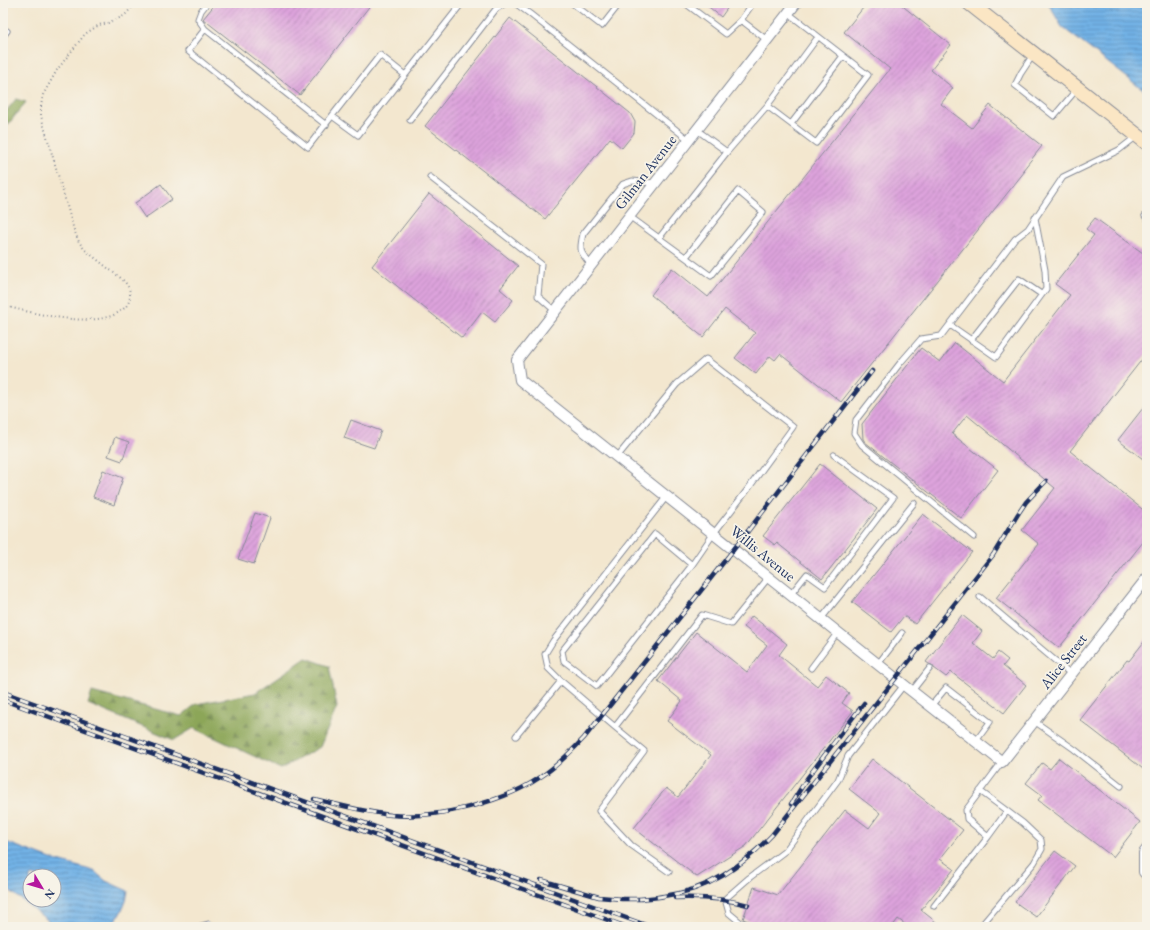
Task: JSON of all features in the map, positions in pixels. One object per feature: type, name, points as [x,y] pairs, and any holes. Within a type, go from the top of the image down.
[{"type":"main road","points":[[969,3],[1142,139]]},
{"type":"street","name":"Gilman Avenue","points":[[517,360],[796,3]]},
{"type":"street","name":"Willis Avenue","points":[[517,360],[520,380],[1002,762]]},
{"type":"street","name":"Alice Street","points":[[1002,762],[1072,674],[1144,589],[1147,578]]},
{"type":"street","points":[[1147,849],[1144,853],[1144,872],[1147,875]]},
{"type":"lane","points":[[207,3],[201,11],[198,19],[205,29],[326,125]]},
{"type":"lane","points":[[332,116],[358,135],[462,3]]},
{"type":"lane","points":[[410,120],[496,9],[506,3],[514,4],[530,14],[689,140]]},
{"type":"lane","points":[[572,3],[602,26],[620,3]]},
{"type":"lane","points":[[685,3],[726,34],[741,20],[753,3]]},
{"type":"lane","points":[[767,106],[816,143],[868,75],[788,13]]},
{"type":"lane","points":[[741,20],[767,40]]},
{"type":"lane","points":[[205,29],[188,51],[308,147],[380,55],[405,74]]},
{"type":"lane","points":[[3,36],[7,31]]},
{"type":"lane","points":[[659,238],[727,152],[767,106],[818,37]]},
{"type":"lane","points":[[1034,54],[1015,85],[1054,116],[1078,88]]},
{"type":"lane","points":[[791,124],[843,56]]},
{"type":"lane","points":[[697,130],[727,152]]},
{"type":"lane","points":[[974,537],[862,445],[854,433],[856,420],[901,362],[921,339],[941,336],[1015,239],[1028,229],[1063,177],[1142,139]]},
{"type":"lane","points":[[430,177],[541,264],[538,296],[555,311]]},
{"type":"lane","points":[[591,265],[581,253],[583,234],[608,201],[623,184],[632,181],[655,184]]},
{"type":"lane","points":[[629,216],[686,258],[712,276],[763,212],[738,191],[686,258]]},
{"type":"lane","points":[[1147,214],[1145,216],[1147,218]]},
{"type":"lane","points":[[950,325],[996,357],[1046,289],[1045,270],[1036,218]]},
{"type":"lane","points":[[971,340],[1019,279],[1042,294]]},
{"type":"lane","points":[[617,457],[678,384],[706,359],[793,426],[692,565],[597,686],[564,661],[562,651],[655,534],[692,565]]},
{"type":"lane","points":[[791,594],[807,574],[825,587],[893,498],[834,455]]},
{"type":"lane","points":[[667,496],[553,641],[545,654],[548,668],[560,681],[644,751],[599,811],[631,845],[669,872]]},
{"type":"lane","points":[[821,619],[914,503]]},
{"type":"lane","points":[[615,727],[702,615],[731,624],[769,577]]},
{"type":"lane","points":[[980,597],[1072,674]]},
{"type":"lane","points":[[811,668],[838,632]]},
{"type":"lane","points":[[878,664],[902,633]]},
{"type":"lane","points":[[752,927],[741,923],[729,913],[725,899],[785,851],[838,780],[848,756],[908,688],[930,668]]},
{"type":"lane","points":[[516,736],[560,681]]},
{"type":"lane","points":[[931,706],[946,688],[990,722],[976,741]]},
{"type":"lane","points":[[1034,721],[1121,786]]},
{"type":"lane","points":[[988,837],[967,819],[966,810],[1002,762]]},
{"type":"lane","points":[[980,791],[1023,823],[1041,840],[1042,849],[1034,863],[980,927]]},
{"type":"lane","points":[[934,906],[1007,811]]},
{"type":"lane","points":[[198,927],[209,924],[216,927]]},
{"type":"lane","points":[[1140,927],[1146,927]]},
{"type":"path","points":[[3,306],[73,320],[95,320],[114,315],[124,309],[129,302],[130,294],[128,285],[85,250],[76,236],[41,116],[41,106],[43,95],[57,70],[86,34],[99,26],[124,16],[136,3]]},
{"type":"green space","points":[[16,99],[26,102],[3,131],[3,115]]},
{"type":"green space","points":[[306,658],[329,666],[337,707],[320,747],[281,769],[194,728],[174,740],[88,704],[92,692],[181,716],[196,704],[255,693]]},
{"type":"water","points":[[1048,3],[1147,3],[1147,93],[1062,27]]},
{"type":"water","points":[[3,841],[51,859],[94,871],[106,881],[128,891],[122,910],[109,927],[56,927],[32,908],[62,908],[62,868],[22,868],[22,900],[3,885]]},
{"type":"building","points":[[216,3],[372,3],[300,95],[203,19]]},
{"type":"building","points":[[704,3],[731,3],[721,17]]},
{"type":"building","points":[[867,3],[899,3],[951,45],[931,70],[953,88],[941,104],[972,128],[990,105],[1042,146],[1023,170],[1025,171],[841,402],[780,354],[775,360],[770,356],[756,374],[735,358],[755,333],[725,309],[703,337],[651,295],[672,268],[708,297],[890,69],[844,32]]},
{"type":"building","points":[[510,18],[630,113],[635,122],[634,133],[622,148],[610,138],[545,219],[425,126]]},
{"type":"building","points":[[161,184],[172,199],[145,218],[135,203]]},
{"type":"building","points":[[429,194],[518,266],[500,289],[513,300],[495,322],[482,312],[462,338],[372,266]]},
{"type":"building","points":[[1095,218],[1147,256],[1147,353],[1070,451],[1147,513],[1147,537],[1059,648],[996,598],[1039,544],[1022,530],[1055,488],[967,415],[952,434],[998,470],[961,518],[865,442],[863,439],[862,424],[921,348],[940,362],[955,343],[1003,381],[1070,295],[1055,284],[1094,235],[1086,229]]},
{"type":"building","points":[[1147,403],[1147,462],[1118,440]]},
{"type":"building","points":[[351,420],[381,431],[374,448],[344,438]]},
{"type":"building","points":[[115,437],[129,442],[122,461],[108,456]]},
{"type":"building","points":[[820,464],[877,509],[822,579],[777,543],[775,545],[763,536]]},
{"type":"building","points":[[103,470],[123,478],[114,505],[93,497]]},
{"type":"building","points":[[255,513],[270,518],[254,564],[238,559]]},
{"type":"building","points":[[923,514],[972,552],[915,624],[904,616],[891,632],[852,602]]},
{"type":"building","points":[[962,615],[982,631],[973,643],[993,659],[998,652],[1008,660],[1003,666],[1026,685],[1004,713],[951,672],[946,677],[926,662]]},
{"type":"building","points":[[752,616],[787,644],[779,655],[817,686],[826,675],[849,693],[842,703],[853,711],[746,846],[697,877],[634,828],[666,788],[678,797],[711,755],[667,721],[682,701],[658,681],[696,632],[747,672],[767,645],[744,627]]},
{"type":"building","points":[[1147,638],[1147,772],[1080,720],[1127,660],[1129,661]]},
{"type":"building","points":[[1059,758],[1140,822],[1113,857],[1038,800],[1042,795],[1026,783],[1042,763],[1050,769]]},
{"type":"building","points":[[872,759],[963,830],[940,859],[954,869],[921,910],[936,922],[933,927],[909,927],[898,919],[892,927],[765,927],[743,919],[754,887],[778,895],[845,810],[869,828],[880,813],[849,789]]},
{"type":"building","points":[[1055,851],[1075,866],[1036,917],[1015,902]]},
{"type":"railway","points":[[314,799],[391,815],[408,816],[447,812],[488,802],[506,795],[524,787],[551,769],[584,738],[734,549],[872,371]]},
{"type":"railway","points":[[639,899],[680,893],[710,882],[736,867],[772,835],[993,555],[1026,502],[1046,481]]},
{"type":"railway","points":[[3,692],[651,927]]},
{"type":"railway","points":[[3,700],[627,927]]},
{"type":"railway","points":[[791,804],[808,777],[864,703]]},
{"type":"railway","points":[[541,880],[599,897],[643,899]]},
{"type":"railway","points":[[675,898],[712,898],[748,905]]}]
